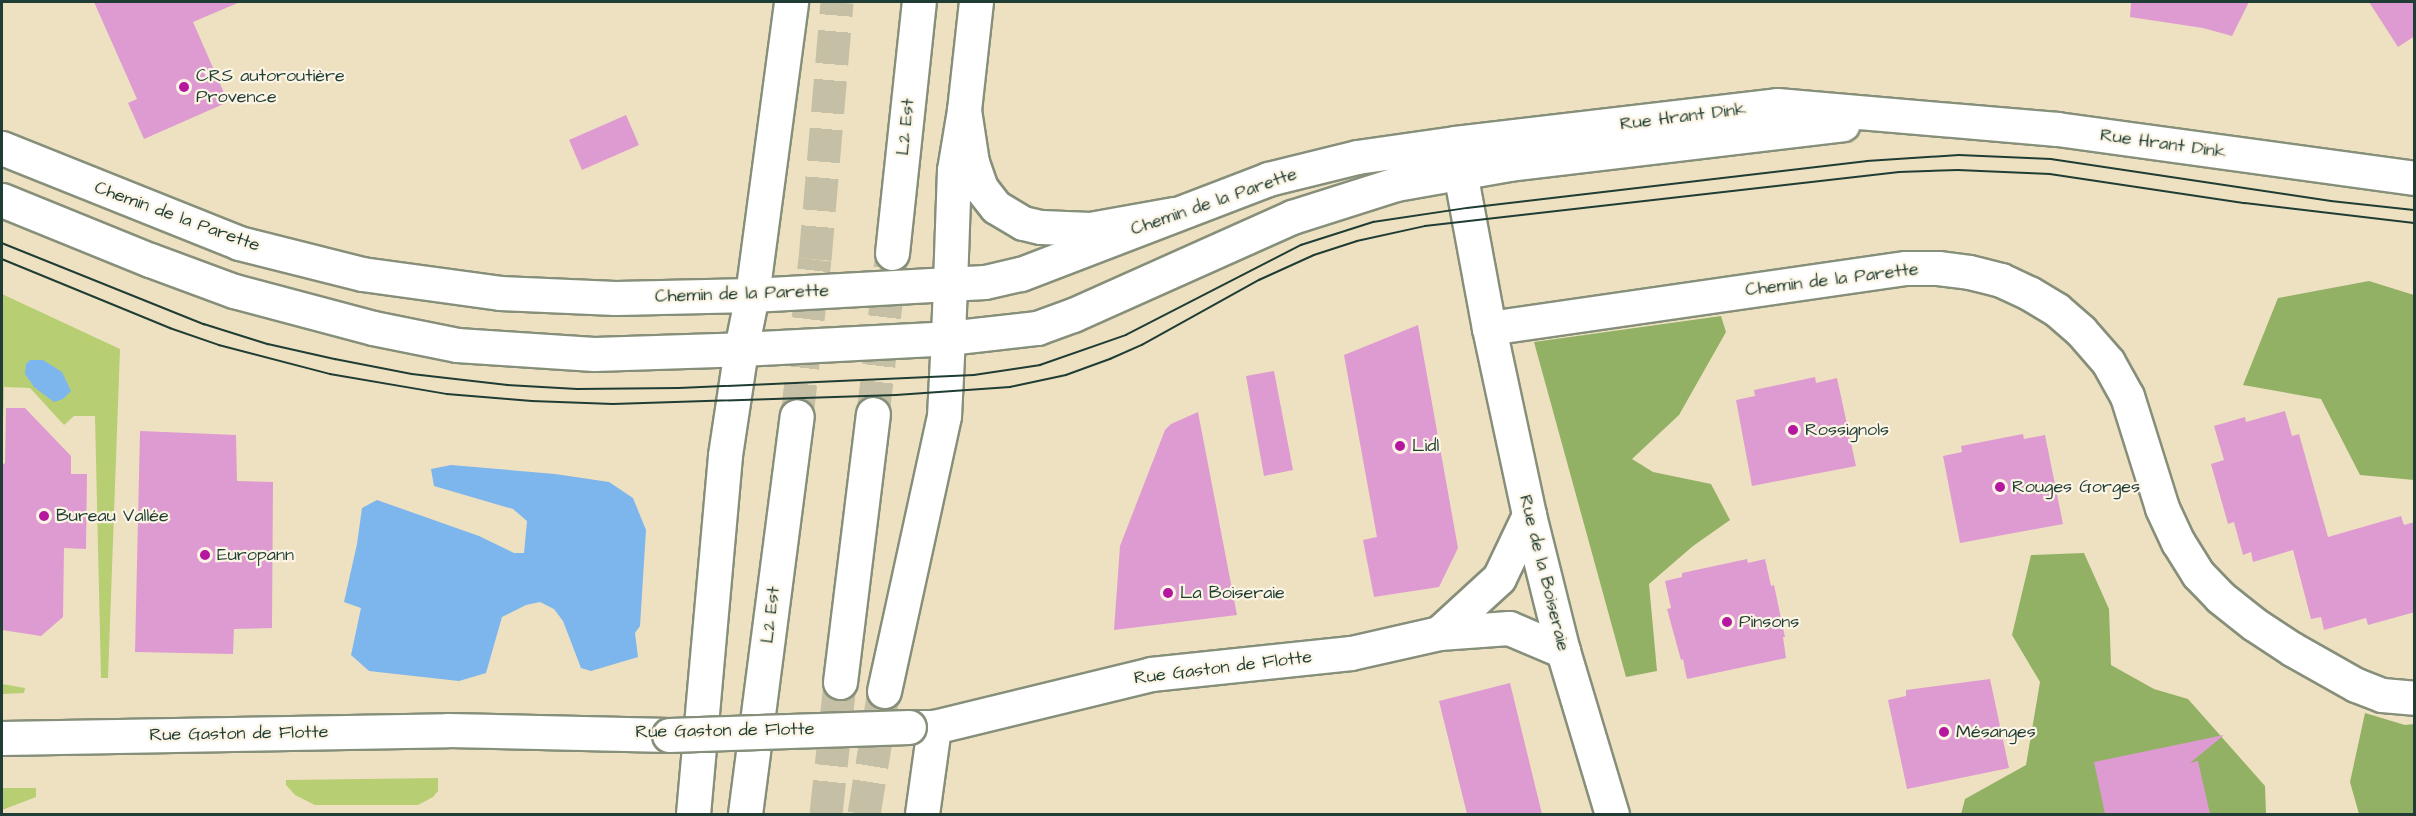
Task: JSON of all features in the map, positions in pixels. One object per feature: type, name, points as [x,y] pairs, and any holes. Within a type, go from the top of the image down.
[{"type":"main road","points":[[693,814],[725,455],[741,349],[752,295],[791,2]]},
{"type":"main road","name":"L2 Est","points":[[892,254],[919,2]]},
{"type":"main road","points":[[884,691],[944,416],[954,170],[964,110],[976,2]]},
{"type":"main road","name":"Rue Hrant Dink","points":[[1458,157],[1777,105],[2057,129],[2415,178]]},
{"type":"main road","points":[[964,110],[972,162],[981,188],[996,207],[1023,223],[1041,228],[1090,229],[1174,214]]},
{"type":"main road","name":"Chemin de la Parette","points":[[2,148],[239,243],[362,274],[541,296],[615,298],[752,295],[985,282],[1021,274],[1268,179],[1357,157],[1458,157]]},
{"type":"main road","points":[[2,200],[150,260],[234,291],[373,328],[447,343],[594,354],[948,338],[1037,328],[1073,315],[1292,217],[1396,184],[1458,157],[1489,328]]},
{"type":"main road","name":"Chemin de la Parette","points":[[1489,328],[1906,268],[1959,270],[2001,280],[2030,293],[2057,310],[2081,331],[2108,362],[2127,396],[2162,508],[2178,542],[2198,574],[2220,597],[2292,650],[2356,685],[2382,695],[2415,698]]},
{"type":"main road","name":"Rue de la Boiseraie","points":[[1489,328],[1529,515],[1563,651],[1612,814]]},
{"type":"main road","points":[[840,682],[873,414]]},
{"type":"main road","name":"L2 Est","points":[[745,814],[796,416]]},
{"type":"main road","name":"Rue Gaston de Flotte","points":[[1439,633],[1500,578],[1529,515]]},
{"type":"main road","name":"Rue Gaston de Flotte","points":[[2,738],[448,730],[669,735],[922,727],[1151,674],[1352,653],[1439,633],[1509,628],[1563,651]]},
{"type":"main road","points":[[922,727],[922,814]]},
{"type":"green space","points":[[2369,281],[2414,295],[2414,480],[2360,475],[2321,399],[2243,385],[2278,298]]},
{"type":"green space","points":[[2,294],[120,349],[108,678],[101,678],[95,416],[74,416],[64,425],[30,388],[4,387],[2,460]]},
{"type":"green space","points":[[1721,316],[1726,332],[1679,415],[1632,459],[1653,472],[1711,484],[1730,520],[1693,546],[1649,584],[1657,671],[1626,677],[1534,342]]},
{"type":"green space","points":[[2084,553],[2109,609],[2111,665],[2154,689],[2188,699],[2265,786],[2266,814],[1961,814],[1965,799],[2026,765],[2040,682],[2012,635],[2031,555]]},
{"type":"green space","points":[[2,684],[25,688],[24,693],[2,694]]},
{"type":"green space","points":[[2365,713],[2405,725],[2414,724],[2414,814],[2359,814],[2350,782]]},
{"type":"green space","points":[[438,778],[438,791],[433,797],[418,805],[315,805],[295,795],[286,785],[286,780]]},
{"type":"green space","points":[[2,788],[36,788],[36,797],[2,810]]},
{"type":"water","points":[[30,360],[43,360],[62,372],[71,391],[63,399],[54,402],[34,387],[25,374],[26,364]]},
{"type":"water","points":[[451,465],[555,474],[609,482],[633,498],[646,530],[640,626],[635,633],[638,657],[591,671],[581,668],[563,621],[554,609],[540,602],[526,605],[502,617],[486,673],[459,681],[369,671],[351,655],[361,608],[344,602],[357,544],[362,508],[377,500],[479,536],[514,553],[524,553],[527,521],[513,509],[434,486],[431,469]]},
{"type":"building","points":[[94,2],[240,2],[193,22],[228,102],[144,139],[128,103],[137,99]]},
{"type":"building","points":[[2131,2],[2249,2],[2232,36],[2203,28],[2130,17]]},
{"type":"building","points":[[2369,2],[2415,2],[2415,36],[2398,47]]},
{"type":"building","points":[[626,115],[639,145],[582,170],[569,140]]},
{"type":"building","name":"Lidl","points":[[1418,325],[1458,548],[1439,587],[1374,597],[1363,540],[1377,537],[1344,355]]},
{"type":"building","points":[[1274,371],[1293,470],[1264,476],[1246,376]]},
{"type":"building","name":"Rossignols","points":[[1815,377],[1816,383],[1837,378],[1856,466],[1752,486],[1736,400],[1755,396],[1754,390]]},
{"type":"building","name":"Bureau Vallée","points":[[6,408],[25,408],[71,456],[71,474],[87,474],[86,549],[64,548],[63,617],[41,636],[2,630],[2,465],[5,463]]},
{"type":"building","points":[[2285,411],[2292,436],[2299,434],[2328,537],[2401,516],[2404,525],[2415,522],[2415,612],[2368,625],[2366,618],[2324,630],[2321,617],[2311,619],[2293,550],[2253,562],[2251,552],[2243,555],[2234,522],[2228,524],[2211,464],[2224,460],[2214,426],[2245,417],[2246,422]]},
{"type":"building","points":[[1198,412],[1237,615],[1114,630],[1120,546],[1165,430],[1171,424]]},
{"type":"building","name":"Europann","points":[[140,431],[236,435],[237,481],[273,482],[272,628],[234,629],[233,654],[135,652]]},
{"type":"building","name":"Rouges Gorges","points":[[2023,434],[2024,439],[2045,435],[2063,524],[1960,543],[1943,456],[1962,452],[1961,446]]},
{"type":"building","name":"Pinsons","points":[[1747,559],[1748,563],[1765,559],[1771,586],[1774,585],[1785,637],[1783,637],[1786,658],[1687,679],[1667,609],[1671,608],[1665,581],[1682,577],[1682,573]]},
{"type":"building","name":"Mésanges","points":[[1990,679],[2009,768],[1907,789],[1888,700],[1906,696],[1906,690]]},
{"type":"building","points":[[1510,683],[1542,814],[1467,814],[1439,701]]},
{"type":"building","points":[[2224,735],[2190,763],[2198,761],[2210,814],[2105,814],[2094,762]]},
{"type":"tunnel","points":[[797,416],[815,259],[837,2]]},
{"type":"tunnel","points":[[873,414],[891,261]]},
{"type":"tunnel","points":[[826,814],[840,682]]},
{"type":"tunnel","points":[[864,814],[884,691]]},
{"type":"tram line","points":[[2,243],[204,324],[268,344],[335,359],[412,374],[507,385],[577,389],[679,388],[974,375],[1040,365],[1126,335],[1301,245],[1373,222],[1467,208],[1867,161],[1959,155],[2051,159],[2331,201],[2414,210]]},
{"type":"tram line","points":[[2,259],[170,328],[219,345],[330,374],[447,394],[532,401],[613,404],[896,395],[1010,387],[1066,375],[1110,359],[1142,345],[1259,280],[1314,255],[1357,241],[1425,226],[1899,172],[1958,170],[2050,174],[2245,203],[2414,223]]},
{"type":"place","name":"CRS autoroutière Provence","points":[[184,87]]},
{"type":"place","name":"Rossignols","points":[[1793,430]]},
{"type":"place","name":"Lidl","points":[[1400,446]]},
{"type":"place","name":"Rouges Gorges","points":[[2000,487]]},
{"type":"place","name":"Bureau Vallée","points":[[44,516]]},
{"type":"place","name":"Europann","points":[[205,555]]},
{"type":"place","name":"La Boiseraie","points":[[1168,593]]},
{"type":"place","name":"Pinsons","points":[[1727,622]]},
{"type":"place","name":"Mésanges","points":[[1944,732]]}]
